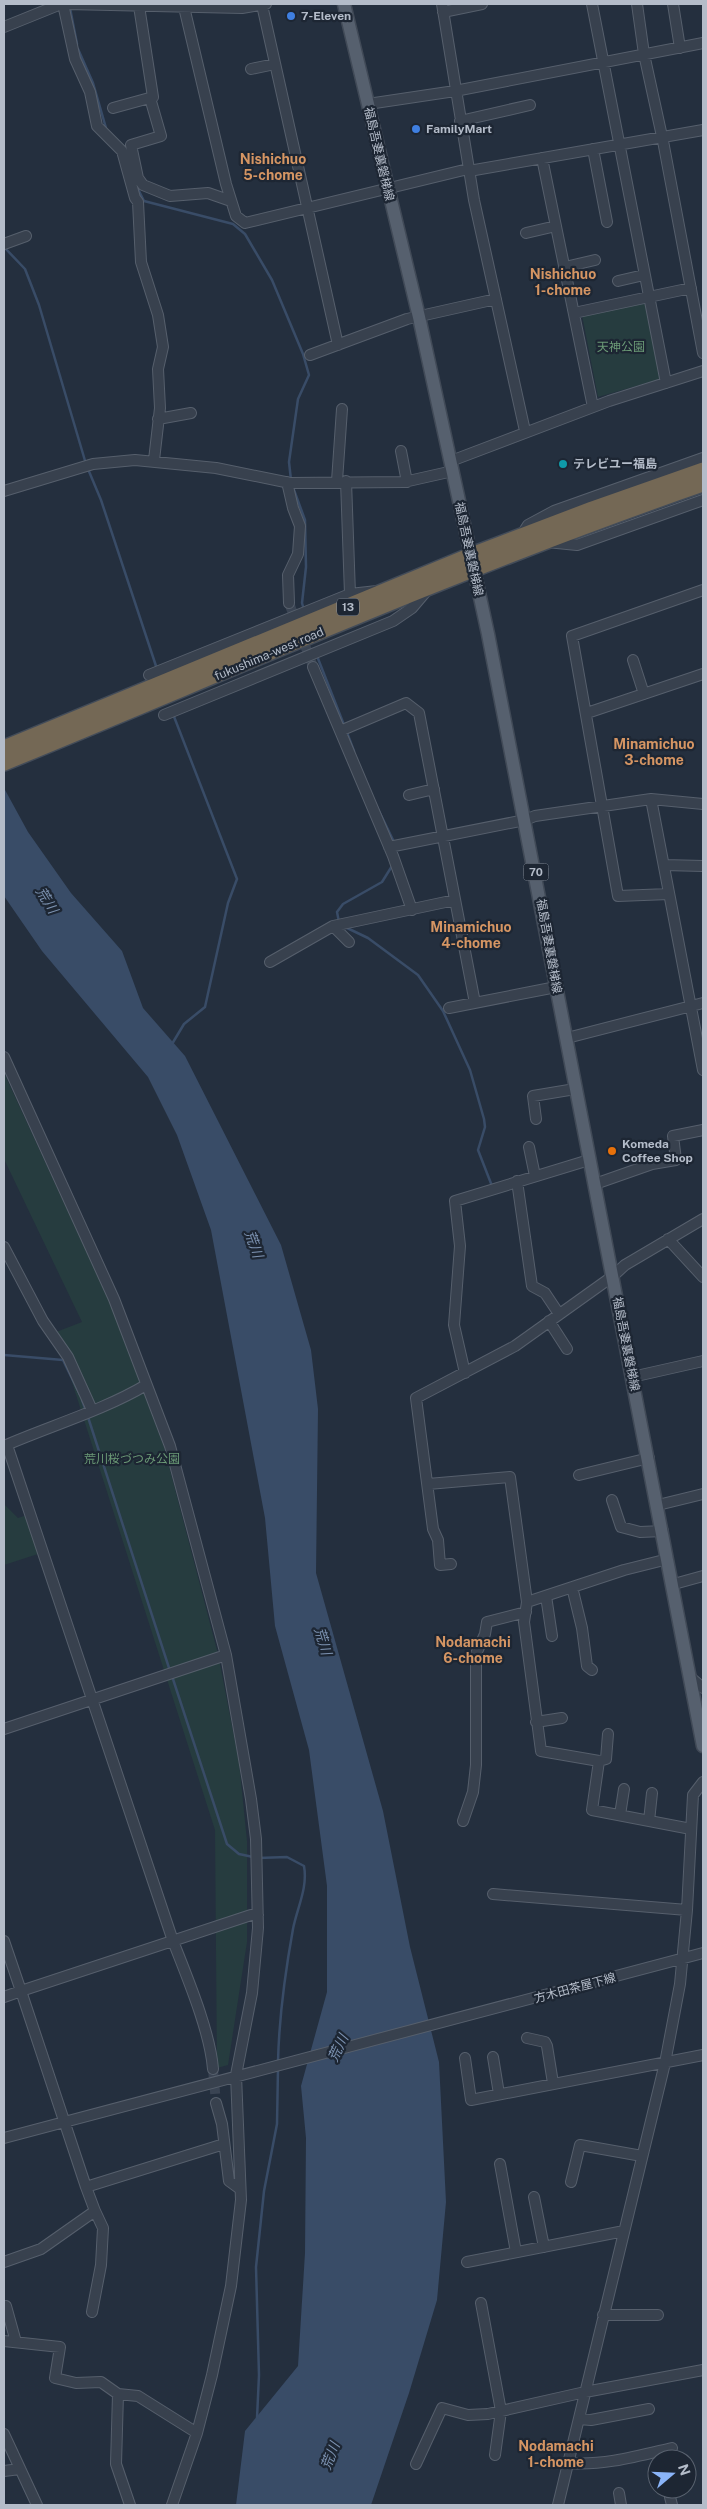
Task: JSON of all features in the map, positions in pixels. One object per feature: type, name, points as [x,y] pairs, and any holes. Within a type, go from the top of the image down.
[{"type":"highway","name":"fukushima-west road","points":[[4,748],[429,587],[520,536],[703,470]]},
{"type":"highway","name":"fukushima-west road","points":[[4,763],[228,664],[384,591],[471,562],[544,541],[703,484]]},
{"type":"main road","name":"福島吾妻裏磐梯線","points":[[344,4],[419,317],[488,634],[567,1038],[575,1089],[674,1584],[703,1746]]},
{"type":"street","points":[[4,27],[62,4],[75,60],[90,92],[97,126],[122,151],[138,202],[141,262],[158,315],[163,347],[158,369],[158,419],[154,460]]},
{"type":"street","points":[[67,4],[242,8],[264,4],[275,64],[338,345]]},
{"type":"street","points":[[482,4],[443,8],[469,170],[525,431]]},
{"type":"street","points":[[592,4],[666,383]]},
{"type":"street","points":[[637,4],[644,54],[662,136],[703,353]]},
{"type":"street","points":[[673,4],[680,48]]},
{"type":"street","points":[[113,108],[153,97],[139,6]]},
{"type":"street","points":[[184,7],[231,201],[236,216],[246,223],[387,187],[469,170],[703,130]]},
{"type":"street","points":[[368,104],[455,91],[703,44]]},
{"type":"street","points":[[251,69],[275,64]]},
{"type":"street","points":[[150,98],[161,136],[131,145],[138,178],[143,185],[170,196],[208,193],[231,201]]},
{"type":"street","points":[[460,121],[530,105]]},
{"type":"street","points":[[593,149],[607,222]]},
{"type":"street","points":[[542,158],[594,407]]},
{"type":"street","points":[[526,233],[556,226]]},
{"type":"street","points":[[4,244],[26,236]]},
{"type":"street","points":[[565,267],[595,260]]},
{"type":"street","points":[[618,281],[644,275]]},
{"type":"street","points":[[574,313],[691,288]]},
{"type":"street","points":[[310,355],[407,319],[496,299]]},
{"type":"street","points":[[4,491],[102,462],[154,460],[216,468],[291,482],[407,482],[452,466],[525,431],[703,371]]},
{"type":"street","points":[[342,409],[342,481],[350,594]]},
{"type":"street","points":[[158,419],[192,413]]},
{"type":"street","points":[[401,451],[407,482]]},
{"type":"street","points":[[520,536],[528,525],[554,511],[703,458]]},
{"type":"street","points":[[289,603],[288,576],[298,554],[300,526],[293,508],[291,482]]},
{"type":"street","points":[[544,541],[576,545],[703,500]]},
{"type":"street","points":[[164,715],[393,621],[412,608],[429,587]]},
{"type":"street","points":[[669,894],[618,896],[572,636],[703,590]]},
{"type":"street","points":[[149,675],[350,594],[384,591]]},
{"type":"street","points":[[633,660],[644,694]]},
{"type":"street","points":[[313,667],[345,729],[393,848],[397,867],[412,910]]},
{"type":"street","points":[[587,714],[703,674]]},
{"type":"street","points":[[345,729],[406,703],[419,713],[475,1003]]},
{"type":"street","points":[[409,795],[434,789]]},
{"type":"street","points":[[393,848],[525,820],[535,816],[651,799],[703,804]]},
{"type":"street","points":[[651,799],[703,1070]]},
{"type":"street","points":[[664,865],[703,866]]},
{"type":"street","points":[[270,962],[332,926],[455,900]]},
{"type":"street","points":[[332,926],[349,942]]},
{"type":"street","points":[[449,1008],[556,987]]},
{"type":"street","points":[[567,1038],[703,1003]]},
{"type":"street","points":[[4,1057],[114,1299],[170,1446],[226,1655],[240,1726],[256,1839],[258,1915],[252,1993],[238,2075],[240,2189],[231,2286],[197,2433],[172,2505]]},
{"type":"street","points":[[536,1119],[533,1096],[575,1089]]},
{"type":"street","points":[[595,1184],[652,1164],[676,1160],[673,1136],[703,1130]]},
{"type":"street","points":[[529,1147],[535,1176]]},
{"type":"street","points":[[465,1373],[454,1324],[460,1246],[456,1201],[589,1160]]},
{"type":"street","points":[[517,1181],[532,1286],[545,1292],[559,1314]]},
{"type":"street","points":[[451,1564],[440,1565],[438,1540],[433,1529],[428,1484],[412,1399],[515,1346],[613,1276],[625,1265],[703,1218]]},
{"type":"street","points":[[668,1240],[703,1277]]},
{"type":"street","points":[[4,1247],[42,1321],[68,1357],[92,1410]]},
{"type":"street","points":[[549,1321],[567,1350]]},
{"type":"street","points":[[632,1377],[703,1362]]},
{"type":"street","points":[[146,1385],[120,1400],[5,1445],[93,1699],[173,1941],[193,1993],[212,2055],[213,2069]]},
{"type":"street","points":[[579,1475],[648,1458]]},
{"type":"street","points":[[428,1484],[510,1477],[526,1607],[524,1622],[541,1751],[600,1761],[606,1759],[608,1734]]},
{"type":"street","points":[[658,1505],[703,1494]]},
{"type":"street","points":[[612,1500],[621,1527],[640,1532],[663,1531]]},
{"type":"street","points":[[463,1820],[472,1792],[476,1765],[476,1654],[485,1634],[487,1622],[526,1607],[546,1596],[668,1559]]},
{"type":"street","points":[[674,1584],[703,1576]]},
{"type":"street","points":[[572,1587],[582,1628],[587,1666],[592,1670]]},
{"type":"street","points":[[546,1596],[552,1636]]},
{"type":"street","points":[[4,1730],[226,1655]]},
{"type":"street","points":[[689,1676],[703,1688]]},
{"type":"street","points":[[536,1722],[562,1718]]},
{"type":"street","points":[[600,1761],[592,1810],[691,1829]]},
{"type":"street","points":[[558,2505],[665,2062],[684,1958],[693,1795],[703,1782]]},
{"type":"street","points":[[620,1815],[624,1789]]},
{"type":"street","points":[[649,1821],[652,1793]]},
{"type":"street","points":[[494,1894],[687,1910]]},
{"type":"street","points":[[4,1997],[250,1915],[258,1915]]},
{"type":"street","points":[[4,1940],[86,2187],[102,2228],[101,2265],[92,2312]]},
{"type":"street","name":"方木田茶屋下線","points":[[4,2138],[703,1953]]},
{"type":"street","points":[[527,2038],[545,2042],[548,2046],[553,2083]]},
{"type":"street","points":[[465,2058],[470,2098],[703,2055]]},
{"type":"street","points":[[493,2057],[499,2094]]},
{"type":"street","points":[[216,2103],[222,2124],[229,2181],[240,2189]]},
{"type":"street","points":[[86,2187],[224,2144]]},
{"type":"street","points":[[571,2182],[580,2145],[642,2156]]},
{"type":"street","points":[[500,2164],[516,2252]]},
{"type":"street","points":[[534,2197],[544,2247]]},
{"type":"street","points":[[4,2262],[41,2249],[95,2211]]},
{"type":"street","points":[[468,2262],[624,2231]]},
{"type":"street","points":[[481,2303],[501,2411],[495,2455]]},
{"type":"street","points":[[6,2306],[16,2342]]},
{"type":"street","points":[[603,2314],[658,2315]]},
{"type":"street","points":[[4,2341],[60,2347],[55,2378],[76,2383],[101,2382],[118,2394],[138,2396],[197,2433]]},
{"type":"street","points":[[416,2464],[442,2408],[468,2415],[501,2411],[585,2392],[703,2370]]},
{"type":"street","points":[[118,2394],[116,2464],[130,2505]]},
{"type":"street","points":[[579,2419],[591,2420],[649,2409]]},
{"type":"street","points":[[4,2434],[37,2505]]},
{"type":"street","points":[[568,2463],[583,2464],[617,2460],[672,2448]]},
{"type":"street","points":[[4,2471],[20,2469]]},
{"type":"street","points":[[619,2493],[621,2505]]},
{"type":"green space","name":"天神公園","points":[[646,302],[661,379],[598,397],[582,315]]},
{"type":"green space","name":"荒川桜づつみ公園","points":[[4,1073],[108,1298],[164,1447],[218,1654],[239,1762],[247,1841],[247,1942],[228,2065],[217,2068],[215,1830],[56,1332],[82,1322],[4,1159]]},
{"type":"green space","points":[[4,1504],[18,1518],[27,1515],[41,1553],[4,1565]]},
{"type":"water","name":"荒川","points":[[4,788],[28,832],[71,893],[122,951],[143,1008],[185,1056],[281,1245],[311,1350],[318,1409],[316,1573],[383,1811],[410,1947],[439,2062],[446,2202],[437,2300],[409,2393],[371,2505],[236,2505],[245,2431],[298,2366],[305,2253],[306,2138],[301,2086],[327,1992],[327,1886],[309,1750],[275,1626],[265,1518],[211,1230],[177,1135],[148,1077],[42,951],[4,896]]},
{"type":"waterway","points":[[70,8],[77,44]]},
{"type":"waterway","points":[[78,49],[93,83],[106,128]]},
{"type":"waterway","points":[[137,187],[144,201],[233,224],[245,234],[272,280],[303,354],[309,375],[298,399],[289,462],[291,480]]},
{"type":"waterway","points":[[4,247],[25,269],[39,305],[86,464]]},
{"type":"waterway","points":[[88,469],[101,500],[157,669]]},
{"type":"waterway","points":[[294,490],[305,520],[306,567],[302,603],[304,610]]},
{"type":"waterway","points":[[317,656],[344,725]]},
{"type":"waterway","points":[[172,1044],[184,1024],[205,1007],[228,903],[237,879],[173,714]]},
{"type":"waterway","points":[[346,730],[354,751]]},
{"type":"waterway","points":[[377,807],[394,842]]},
{"type":"waterway","points":[[339,922],[337,912],[343,904],[382,882],[392,866]]},
{"type":"waterway","points":[[345,927],[368,938],[418,975],[443,1011],[470,1070],[484,1119],[485,1127],[478,1150],[492,1186]]},
{"type":"waterway","points":[[4,1355],[63,1360],[80,1395]]},
{"type":"waterway","points":[[82,1400],[86,1411]]},
{"type":"waterway","points":[[88,1417],[170,1671]]},
{"type":"waterway","points":[[172,1676],[227,1844],[239,1854],[253,1857]]},
{"type":"waterway","points":[[258,1858],[287,1857],[304,1866],[305,1874],[285,1979],[278,2062]]},
{"type":"waterway","points":[[257,2418],[259,2375],[256,2267],[264,2191],[277,2124],[278,2068]]},
{"type":"tunnel","points":[[289,603],[312,664]]},
{"type":"tunnel","points":[[213,2069],[216,2103]]},
{"type":"place","name":"7-Eleven","points":[[291,16]]},
{"type":"place","name":"FamilyMart","points":[[416,129]]},
{"type":"place","name":"テレビユー福島","points":[[563,464]]},
{"type":"place","name":"Komeda Coffee Shop","points":[[612,1151]]},
{"type":"district","name":"Nishichuo 5-chome","points":[[273,168]]},
{"type":"district","name":"Nishichuo 1-chome","points":[[563,282]]},
{"type":"district","name":"Minamichuo 3-chome","points":[[654,752]]},
{"type":"district","name":"Minamichuo 4-chome","points":[[471,936]]},
{"type":"district","name":"Nodamachi 6-chome","points":[[473,1650]]},
{"type":"district","name":"Nodamachi 1-chome","points":[[556,2454]]}]
